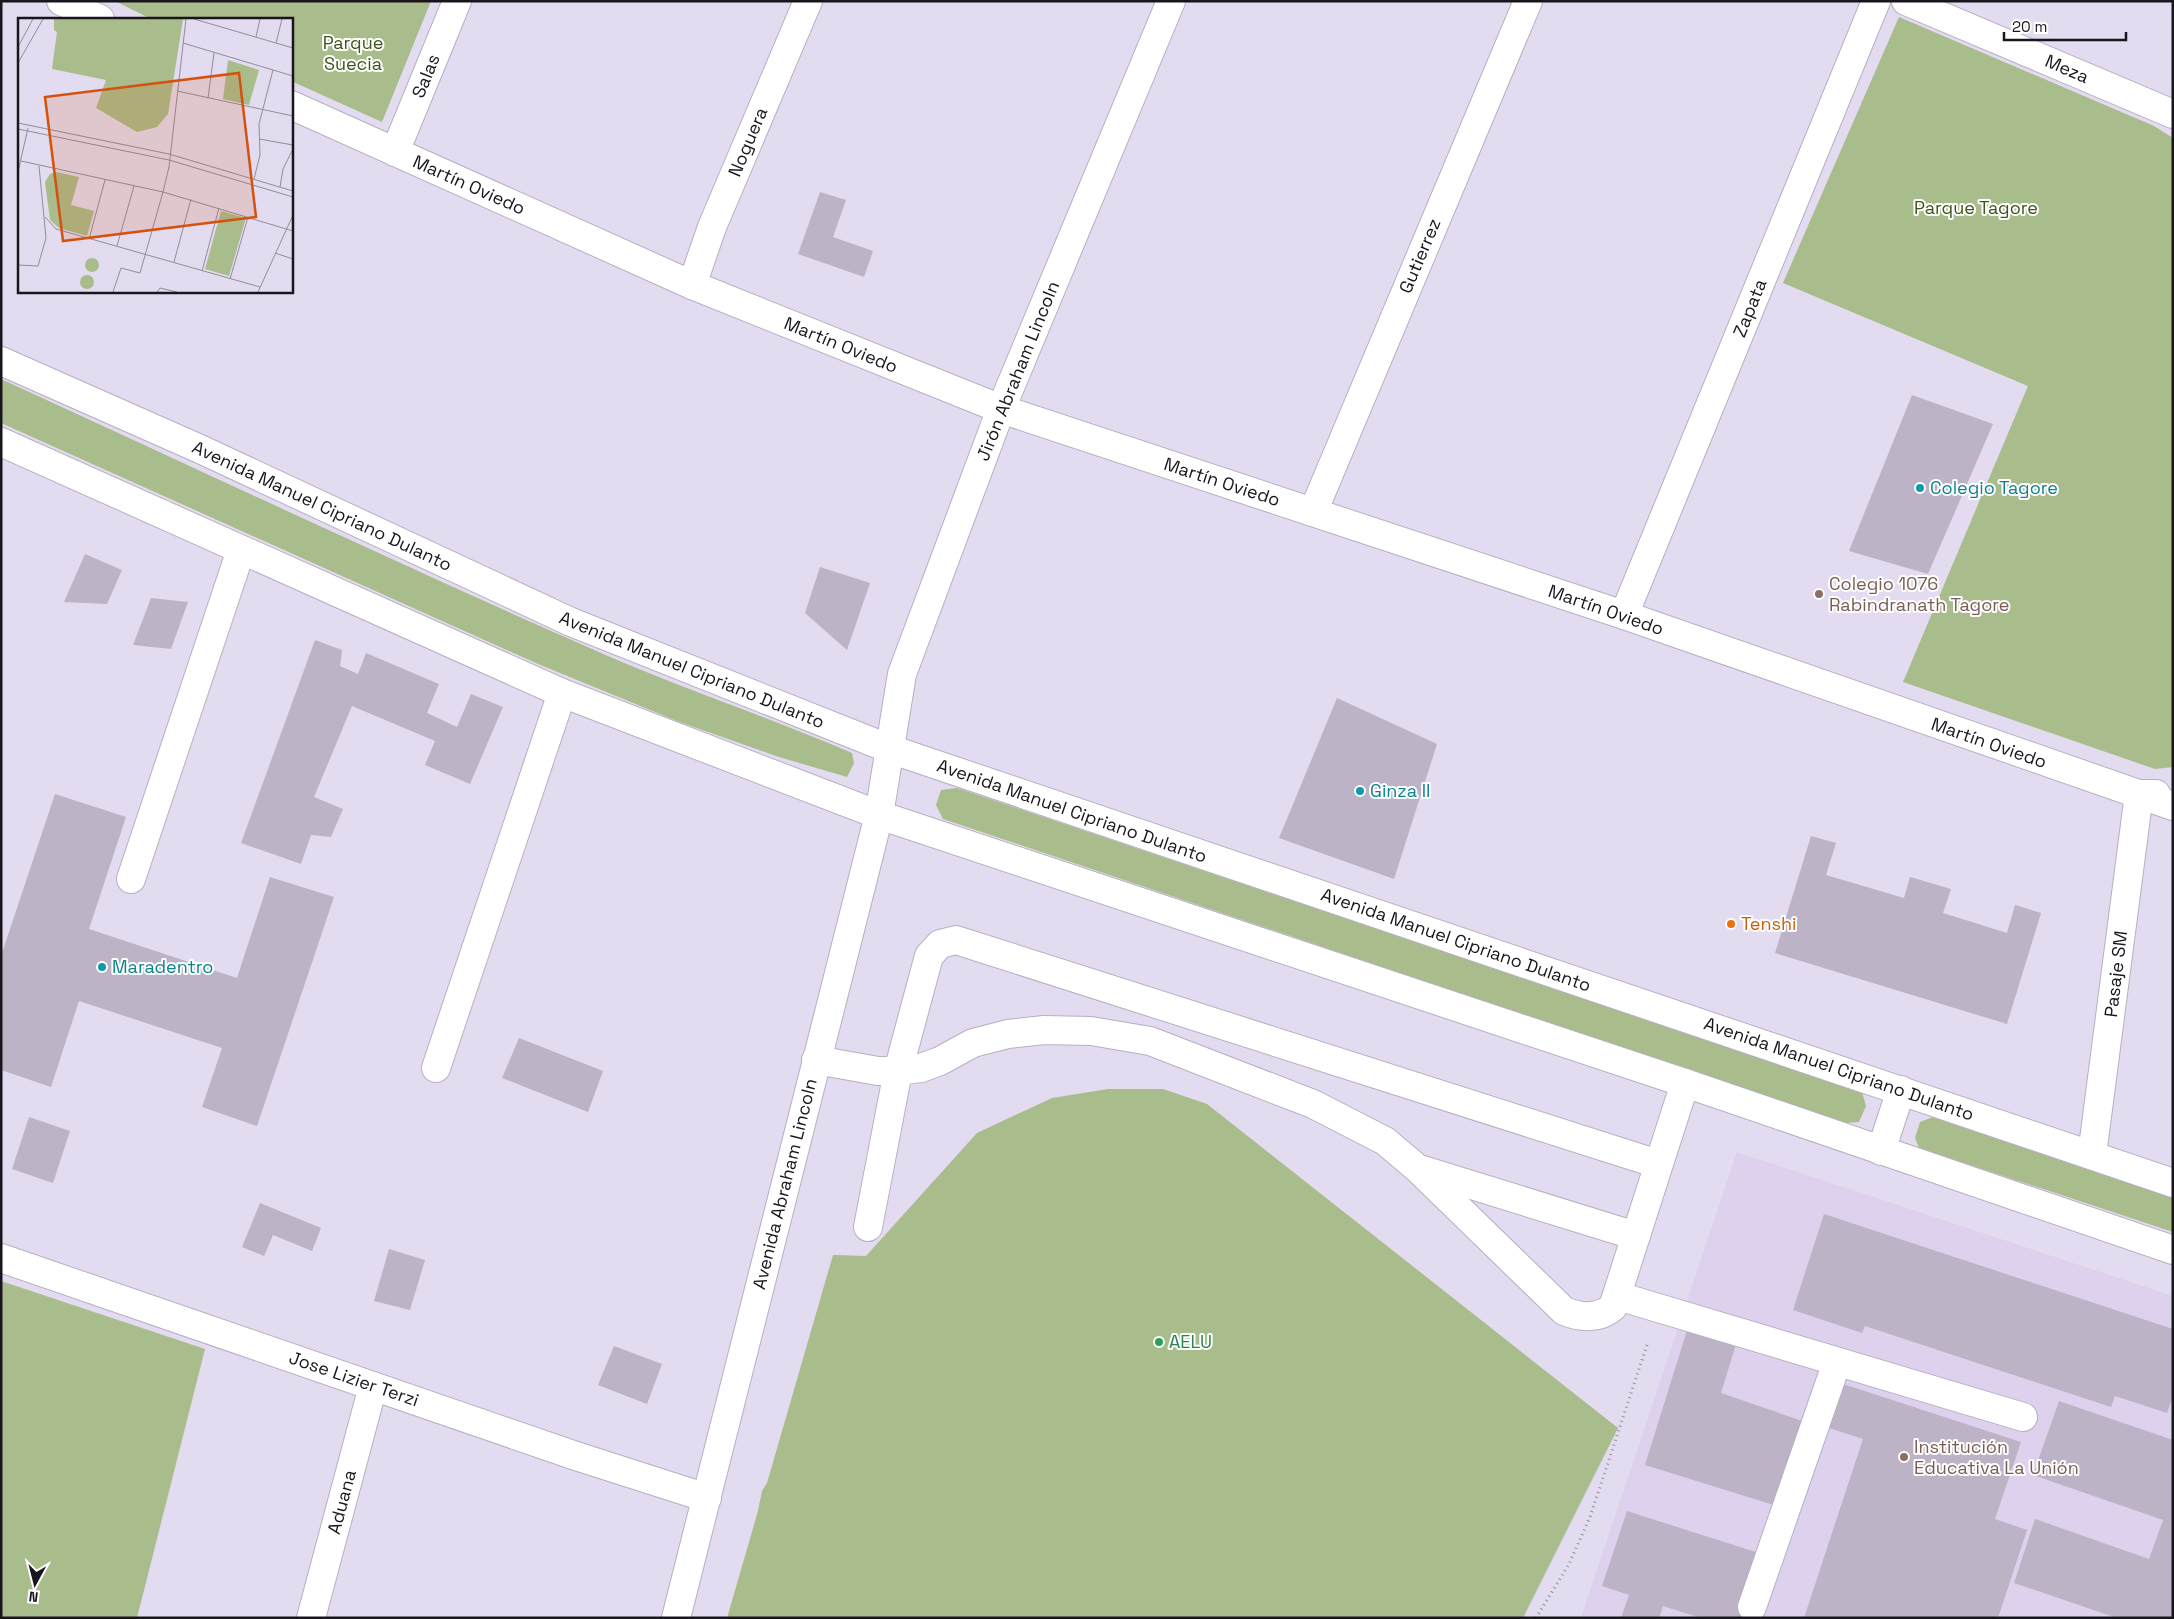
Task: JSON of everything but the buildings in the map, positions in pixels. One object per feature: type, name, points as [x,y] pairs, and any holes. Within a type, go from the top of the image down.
[{"type":"street","points":[[61,1],[93,11]]},
{"type":"street","name":"Salas","points":[[395,152],[456,1]]},
{"type":"street","name":"Noguera","points":[[692,285],[712,227],[808,1]]},
{"type":"street","name":"Jirón Abraham Lincoln","points":[[890,749],[902,674],[1001,409],[1171,1]]},
{"type":"street","name":"Gutierrez","points":[[1312,512],[1528,1]]},
{"type":"street","name":"Zapata","points":[[1624,615],[1876,1]]},
{"type":"street","name":"Meza","points":[[1906,1],[2173,114]]},
{"type":"street","name":"Martín Oviedo","points":[[292,105],[692,285],[1001,409],[1624,615],[2173,806]]},
{"type":"street","name":"Avenida Manuel Cipriano Dulanto","points":[[1,361],[200,449],[571,622],[890,749],[2173,1182]]},
{"type":"street","points":[[1,442],[562,693],[879,815],[1685,1083],[2173,1250]]},
{"type":"street","points":[[131,879],[241,550]]},
{"type":"street","points":[[436,1068],[562,693]]},
{"type":"street","name":"Avenida Abraham Lincoln","points":[[676,1618],[879,815],[890,749]]},
{"type":"street","points":[[2139,794],[2173,794]]},
{"type":"street","name":"Pasaje SM","points":[[2092,1155],[2139,794]]},
{"type":"street","points":[[868,1227],[898,1071],[929,956],[940,944],[956,940],[1658,1164]]},
{"type":"street","points":[[816,1060],[878,1071],[921,1068],[940,1061],[973,1043],[1008,1034],[1044,1030],[1091,1031],[1150,1041],[1313,1104],[1385,1141],[1417,1168],[1564,1312],[1578,1316],[1606,1313],[1613,1307],[1685,1083]]},
{"type":"street","points":[[1881,1151],[1901,1090]]},
{"type":"street","points":[[1417,1168],[1636,1236]]},
{"type":"street","name":"Jose Lizier Terzi","points":[[1,1258],[576,1456],[707,1498]]},
{"type":"street","points":[[1618,1296],[2023,1417]]},
{"type":"street","points":[[1752,1607],[1836,1362]]},
{"type":"street","name":"Aduana","points":[[311,1618],[373,1386]]},
{"type":"path","points":[[1536,1618],[1569,1564],[1590,1518],[1659,1307]]},
{"type":"shaded area","name":"Institución Educativa La Unión","points":[[1737,1152],[2173,1296],[2173,1618],[1581,1618]]},
{"type":"green space","name":"Parque Suecia","points":[[115,1],[431,1],[382,122],[292,81],[292,18],[149,18]]},
{"type":"green space","name":"Parque Tagore","points":[[1899,17],[2154,126],[2173,138],[2173,767],[2155,769],[1903,682],[2028,386],[1783,283]]},
{"type":"green space","points":[[1,379],[510,613],[650,673],[852,753],[854,763],[847,777],[779,757],[677,721],[538,664],[1,423]]},
{"type":"green space","points":[[957,788],[1862,1092],[1866,1106],[1859,1122],[1846,1123],[943,819],[936,805],[941,790]]},
{"type":"green space","name":"AELU","points":[[1108,1089],[1163,1089],[1207,1104],[1618,1428],[1523,1618],[727,1618],[762,1491],[767,1483],[833,1255],[866,1256],[977,1133],[1052,1098]]},
{"type":"green space","points":[[1933,1117],[2173,1198],[2173,1232],[1919,1148],[1915,1138],[1920,1122]]},
{"type":"green space","points":[[1,1281],[205,1349],[137,1618],[1,1618]]},
{"type":"place","name":"Colegio Tagore","points":[[1920,488]]},
{"type":"place","name":"Colegio 1076 Rabindranath Tagore","points":[[1819,594]]},
{"type":"place","name":"Ginza II","points":[[1360,791]]},
{"type":"place","name":"Tenshi","points":[[1731,924]]},
{"type":"place","name":"Maradentro","points":[[102,967]]},
{"type":"place","name":"AELU","points":[[1159,1342]]},
{"type":"place","name":"Institución Educativa La Unión","points":[[1904,1457]]}]
